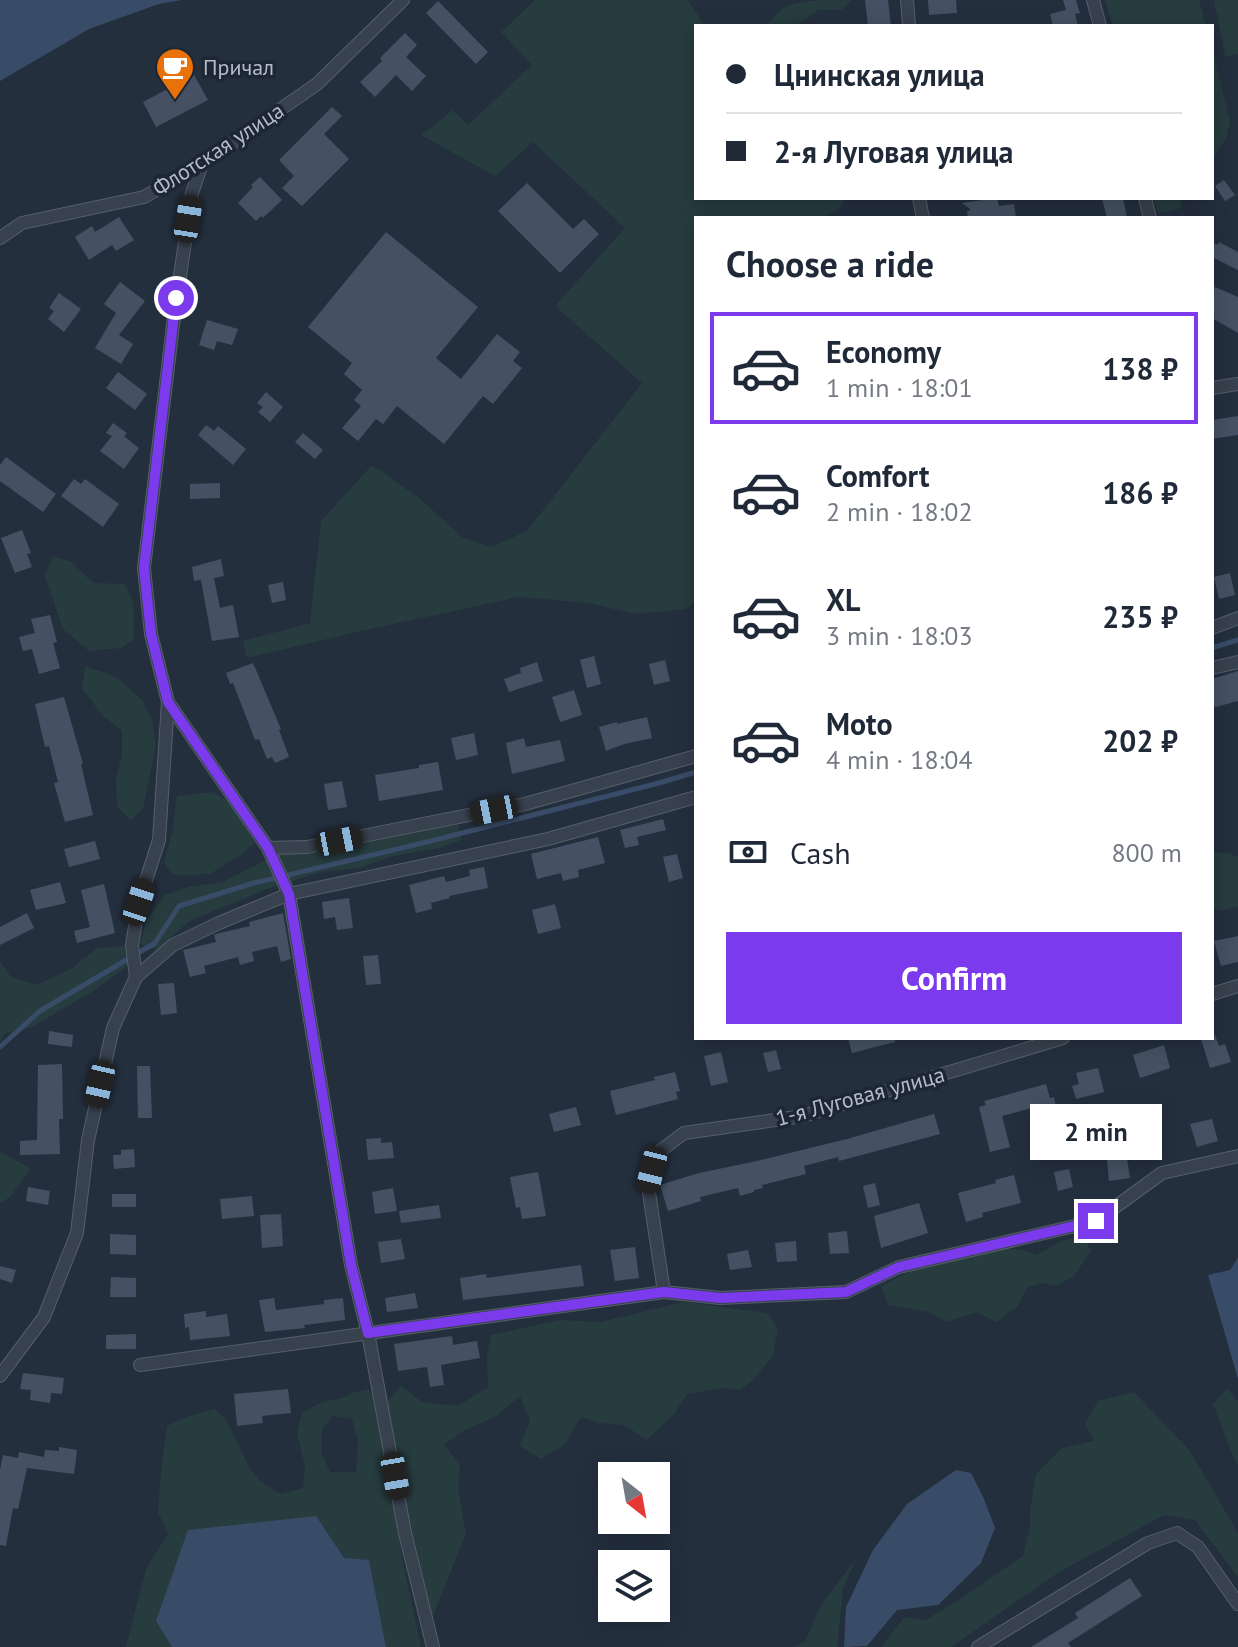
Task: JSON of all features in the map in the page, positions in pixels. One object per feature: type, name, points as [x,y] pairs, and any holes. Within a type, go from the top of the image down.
[{"type":"street","name":"Флотская улица","points":[[0,238],[22,223],[144,197],[202,164],[317,84],[403,0]]},
{"type":"street","points":[[907,0],[909,24]]},
{"type":"street","points":[[1093,0],[1099,24]]},
{"type":"street","points":[[136,977],[132,945],[139,902],[159,840],[168,702],[151,634],[144,568],[177,295],[192,193],[202,164]]},
{"type":"street","points":[[1214,388],[1238,384]]},
{"type":"street","points":[[1214,627],[1238,618]]},
{"type":"street","points":[[1214,668],[1238,662]]},
{"type":"street","points":[[168,702],[268,848],[286,889],[351,1265],[368,1333],[405,1533],[433,1647]]},
{"type":"street","points":[[268,848],[307,847],[525,804],[694,757]]},
{"type":"street","points":[[0,1376],[44,1317],[77,1233],[88,1140],[113,1028],[136,977],[173,945],[286,889],[548,839],[694,798]]},
{"type":"street","points":[[1214,993],[1238,986]]},
{"type":"street","name":"1-я Луговая улица","points":[[664,1292],[648,1186],[656,1154],[684,1133],[803,1116],[1056,1040]]},
{"type":"street","points":[[140,1365],[664,1292],[720,1298],[846,1292],[899,1267],[1096,1221],[1162,1173],[1238,1156]]},
{"type":"street","points":[[978,1647],[1148,1543],[1177,1533],[1198,1547],[1238,1604]]},
{"type":"green space","points":[[535,0],[688,0],[704,24],[694,24],[694,200],[844,200],[842,206],[825,216],[694,216],[694,603],[686,609],[636,614],[588,603],[519,597],[247,658],[243,641],[310,623],[321,521],[372,465],[418,497],[462,537],[491,547],[527,531],[642,383],[555,306],[625,228],[533,142],[495,176],[421,135],[453,110],[468,125],[532,65],[501,32]]},
{"type":"green space","points":[[852,0],[841,10],[818,10],[799,24],[768,24],[788,6]]},
{"type":"green space","points":[[1105,0],[1199,0],[1205,24],[1112,24]]},
{"type":"green space","points":[[1214,0],[1238,0],[1238,54],[1225,57]]},
{"type":"green space","points":[[1214,58],[1230,121],[1226,139],[1214,156]]},
{"type":"green space","points":[[1154,200],[1180,200],[1182,208],[1158,214]]},
{"type":"green space","points":[[53,556],[71,562],[93,583],[125,584],[133,602],[134,639],[121,648],[89,651],[63,629],[45,576]]},
{"type":"green space","points":[[85,666],[116,677],[142,700],[152,719],[156,747],[143,808],[131,821],[117,806],[116,779],[122,755],[122,731],[102,715],[82,688]]},
{"type":"green space","points":[[213,792],[229,802],[255,843],[210,874],[174,875],[164,863],[177,796]]},
{"type":"green space","points":[[458,825],[461,840],[439,848],[393,856],[359,868],[321,872],[269,888],[188,922],[158,950],[140,944],[146,921],[165,895],[188,887],[222,882],[272,857],[297,850],[426,827]]},
{"type":"green space","points":[[1214,852],[1238,857],[1238,906],[1222,911],[1214,909]]},
{"type":"green space","points":[[125,946],[131,963],[95,990],[32,1027],[6,1033],[0,1041],[0,961],[11,977],[36,985],[71,969],[97,948]]},
{"type":"green space","points":[[0,1151],[31,1169],[10,1197],[0,1203]]},
{"type":"green space","points":[[1083,1236],[1091,1251],[1074,1276],[1055,1286],[1043,1283],[1027,1288],[1018,1306],[997,1322],[977,1312],[946,1322],[928,1312],[888,1305],[881,1287],[916,1268],[957,1254],[998,1248],[1018,1249],[1037,1255],[1059,1242]]},
{"type":"green space","points":[[683,1302],[767,1313],[778,1328],[773,1355],[754,1379],[740,1390],[723,1388],[687,1394],[674,1414],[647,1440],[624,1425],[600,1423],[581,1417],[565,1444],[541,1459],[520,1446],[530,1420],[520,1396],[495,1417],[463,1431],[444,1445],[460,1464],[458,1489],[466,1533],[431,1621],[396,1459],[387,1402],[401,1386],[422,1402],[458,1406],[488,1387],[487,1354],[491,1335],[560,1320],[601,1322]]},
{"type":"green space","points":[[368,1389],[379,1402],[384,1456],[421,1647],[386,1647],[369,1560],[156,1621],[172,1647],[126,1647],[146,1569],[168,1534],[158,1512],[167,1426],[215,1409],[227,1421],[249,1467],[261,1482],[281,1494],[303,1488],[305,1467],[297,1433],[302,1413],[320,1403]],"holes":[[[333,1416],[352,1419],[358,1441],[356,1472],[330,1472],[321,1452],[322,1429]]]},
{"type":"green space","points":[[1227,1389],[1238,1401],[1238,1465],[1213,1404]]},
{"type":"green space","points":[[1134,1392],[1190,1451],[1238,1533],[1238,1577],[1195,1520],[1164,1515],[1059,1572],[951,1647],[881,1647],[904,1617],[926,1620],[1023,1556],[1036,1474],[1062,1448],[1094,1441],[1085,1424],[1098,1401]]},
{"type":"green space","points":[[856,1559],[843,1589],[837,1647],[794,1647],[806,1640],[821,1605]]},
{"type":"water","points":[[0,0],[182,0],[159,4],[89,29],[0,81]]},
{"type":"water","points":[[1238,1258],[1238,1379],[1208,1275],[1230,1270]]},
{"type":"water","points":[[956,1470],[971,1473],[995,1528],[981,1563],[938,1605],[897,1610],[867,1646],[844,1647],[846,1607],[873,1550],[907,1504]]},
{"type":"water","points":[[316,1516],[344,1558],[369,1560],[386,1647],[172,1647],[156,1621],[188,1530]]},
{"type":"building","points":[[865,0],[888,0],[891,24],[868,24]]},
{"type":"building","points":[[928,0],[956,0],[957,13],[929,15]]},
{"type":"building","points":[[1063,0],[1076,0],[1080,13],[1075,14],[1078,24],[1052,24],[1050,14],[1066,10]]},
{"type":"building","points":[[438,1],[488,52],[476,64],[426,13]]},
{"type":"building","points":[[405,33],[417,45],[406,57],[426,76],[412,91],[396,75],[375,97],[360,82]]},
{"type":"building","name":"Причал","points":[[194,75],[208,100],[156,127],[143,102]]},
{"type":"building","points":[[332,107],[342,116],[324,134],[349,159],[302,206],[282,188],[294,176],[279,160]]},
{"type":"building","points":[[260,177],[282,200],[256,221],[238,203]]},
{"type":"building","points":[[1224,180],[1235,195],[1225,201],[1215,186]]},
{"type":"building","points":[[527,183],[573,229],[584,219],[599,234],[560,273],[498,211]]},
{"type":"building","points":[[998,200],[999,206],[1014,204],[1016,216],[968,216],[967,211],[971,210],[962,203]]},
{"type":"building","points":[[1102,200],[1123,200],[1127,216],[1106,216]]},
{"type":"building","points":[[119,217],[134,240],[116,251],[112,245],[89,260],[75,237],[92,226],[95,232]]},
{"type":"building","points":[[386,232],[478,307],[436,358],[461,379],[497,334],[520,352],[513,361],[522,368],[493,404],[483,396],[444,444],[397,406],[383,424],[376,419],[358,441],[342,428],[361,406],[354,400],[362,390],[344,374],[352,363],[308,327]]},
{"type":"building","points":[[1219,242],[1238,252],[1238,270],[1214,258],[1214,243],[1217,245]]},
{"type":"building","points":[[120,282],[145,301],[119,335],[133,344],[121,364],[95,348],[116,313],[104,304]]},
{"type":"building","points":[[1215,287],[1238,297],[1238,333],[1214,319]]},
{"type":"building","points":[[59,293],[81,309],[64,332],[48,319],[54,311],[49,308]]},
{"type":"building","points":[[207,320],[238,329],[232,345],[217,341],[214,350],[199,345]]},
{"type":"building","points":[[118,372],[147,394],[135,410],[106,388]]},
{"type":"building","points":[[266,392],[283,407],[270,422],[258,412],[263,407],[257,403]]},
{"type":"building","points":[[1238,416],[1238,435],[1214,439],[1214,420]]},
{"type":"building","points":[[113,423],[127,433],[124,436],[139,448],[124,469],[100,451],[112,436],[106,433]]},
{"type":"building","points":[[206,425],[214,431],[218,426],[246,449],[233,465],[198,435]]},
{"type":"building","points":[[303,433],[323,450],[315,459],[295,442]]},
{"type":"building","points":[[6,457],[56,494],[43,512],[0,481],[0,465]]},
{"type":"building","points":[[74,479],[81,484],[85,479],[119,504],[103,527],[61,496]]},
{"type":"building","points":[[220,483],[220,498],[190,499],[190,484]]},
{"type":"building","points":[[22,530],[31,553],[27,554],[32,567],[15,573],[1,538]]},
{"type":"building","points":[[221,559],[224,576],[214,578],[220,608],[233,605],[239,637],[212,641],[201,580],[194,581],[192,567]]},
{"type":"building","points":[[1230,573],[1235,595],[1219,599],[1214,577]]},
{"type":"building","points":[[283,582],[286,600],[272,603],[268,585]]},
{"type":"building","points":[[50,615],[60,668],[39,674],[32,649],[23,651],[19,637],[35,633],[31,619]]},
{"type":"building","points":[[594,656],[601,684],[587,688],[580,660]]},
{"type":"building","points":[[665,660],[670,681],[654,685],[649,664]]},
{"type":"building","points":[[537,662],[543,681],[509,692],[504,679],[521,673],[520,668]]},
{"type":"building","points":[[253,663],[281,729],[289,757],[275,763],[272,757],[267,759],[259,739],[255,740],[233,683],[230,684],[226,673]]},
{"type":"building","points":[[1238,671],[1238,701],[1214,707],[1214,678]]},
{"type":"building","points":[[574,690],[582,715],[560,722],[552,697]]},
{"type":"building","points":[[64,697],[83,764],[93,815],[65,822],[54,783],[58,782],[49,746],[45,747],[35,704]]},
{"type":"building","points":[[647,717],[652,738],[606,751],[599,727]]},
{"type":"building","points":[[474,733],[478,755],[456,760],[451,738]]},
{"type":"building","points":[[524,738],[526,747],[560,740],[565,761],[512,774],[506,743]]},
{"type":"building","points":[[438,762],[443,790],[379,801],[375,775]]},
{"type":"building","points":[[342,781],[347,807],[328,810],[324,784]]},
{"type":"building","points":[[663,819],[666,830],[637,837],[639,845],[625,848],[620,830]]},
{"type":"building","points":[[598,837],[605,863],[578,870],[579,877],[563,881],[561,873],[537,879],[531,854]]},
{"type":"building","points":[[95,841],[100,859],[69,867],[64,849]]},
{"type":"building","points":[[677,854],[683,878],[669,882],[663,857]]},
{"type":"building","points":[[484,867],[488,888],[449,896],[431,903],[432,909],[416,913],[409,885],[444,876],[446,882],[470,876],[469,870]]},
{"type":"building","points":[[60,882],[66,903],[36,910],[30,890]]},
{"type":"building","points":[[104,884],[115,933],[77,943],[74,931],[90,927],[81,890]]},
{"type":"building","points":[[349,898],[353,928],[337,930],[335,917],[324,919],[322,902]]},
{"type":"building","points":[[555,904],[561,928],[538,934],[532,910]]},
{"type":"building","points":[[27,913],[34,928],[0,945],[0,927]]},
{"type":"building","points":[[283,913],[291,959],[281,962],[277,946],[252,952],[254,961],[240,965],[238,957],[204,966],[206,973],[190,977],[183,950],[216,942],[216,934],[250,926],[249,922]]},
{"type":"building","points":[[1238,936],[1238,962],[1221,966],[1214,941]]},
{"type":"building","points":[[378,955],[381,984],[366,985],[363,956]]},
{"type":"building","points":[[174,983],[177,1013],[161,1015],[158,984]]},
{"type":"building","points":[[49,1031],[73,1035],[72,1047],[48,1044]]},
{"type":"building","points":[[1214,1035],[1219,1046],[1225,1044],[1231,1062],[1210,1068],[1201,1040],[1214,1040]]},
{"type":"building","points":[[849,1040],[895,1040],[895,1042],[852,1053]]},
{"type":"building","points":[[1164,1045],[1170,1068],[1140,1078],[1133,1055]]},
{"type":"building","points":[[776,1050],[781,1069],[768,1072],[763,1053]]},
{"type":"building","points":[[721,1052],[728,1082],[711,1086],[704,1056]]},
{"type":"building","points":[[62,1064],[60,1154],[20,1155],[20,1141],[37,1140],[38,1065]]},
{"type":"building","points":[[137,1066],[150,1066],[152,1118],[138,1118]]},
{"type":"building","points":[[1098,1068],[1104,1092],[1076,1099],[1072,1086],[1079,1084],[1076,1073]]},
{"type":"building","points":[[675,1072],[680,1091],[676,1092],[678,1099],[616,1115],[610,1091]]},
{"type":"building","points":[[1046,1084],[1050,1098],[1054,1097],[1058,1115],[1039,1120],[1036,1107],[1002,1116],[1010,1147],[990,1152],[979,1107],[986,1105],[984,1101]]},
{"type":"building","points":[[576,1107],[581,1125],[554,1132],[549,1114]]},
{"type":"building","points":[[934,1114],[940,1134],[839,1161],[838,1157],[804,1166],[806,1174],[762,1185],[763,1188],[754,1192],[740,1196],[738,1188],[700,1197],[701,1201],[668,1211],[660,1185]]},
{"type":"building","points":[[1212,1119],[1218,1141],[1197,1147],[1190,1124]]},
{"type":"building","points":[[381,1138],[381,1143],[392,1142],[394,1158],[368,1160],[366,1139]]},
{"type":"building","points":[[134,1149],[135,1167],[114,1169],[113,1155],[121,1155],[121,1150]]},
{"type":"building","points":[[1127,1158],[1130,1178],[1109,1181],[1107,1160]]},
{"type":"building","points":[[1069,1169],[1073,1187],[1058,1191],[1054,1172]]},
{"type":"building","points":[[538,1172],[546,1216],[522,1219],[520,1207],[516,1208],[510,1177]]},
{"type":"building","points":[[1014,1175],[1021,1203],[982,1213],[983,1217],[966,1222],[958,1193]]},
{"type":"building","points":[[875,1183],[880,1205],[868,1208],[863,1186]]},
{"type":"building","points":[[28,1187],[50,1191],[48,1205],[26,1201]]},
{"type":"building","points":[[393,1188],[397,1211],[375,1214],[372,1192]]},
{"type":"building","points":[[112,1194],[136,1194],[136,1207],[112,1207]]},
{"type":"building","points":[[252,1196],[254,1216],[222,1219],[220,1199]]},
{"type":"building","points":[[919,1203],[928,1233],[881,1248],[874,1216]]},
{"type":"building","points":[[439,1205],[441,1218],[401,1223],[399,1211]]},
{"type":"building","points":[[281,1214],[283,1246],[262,1248],[260,1215]]},
{"type":"building","points":[[847,1231],[849,1253],[830,1254],[828,1233]]},
{"type":"building","points":[[110,1234],[136,1235],[136,1255],[110,1254]]},
{"type":"building","points":[[401,1239],[405,1259],[381,1263],[378,1242]]},
{"type":"building","points":[[796,1241],[797,1261],[777,1262],[775,1243]]},
{"type":"building","points":[[635,1247],[639,1278],[615,1281],[610,1250]]},
{"type":"building","points":[[748,1250],[752,1267],[730,1270],[727,1254]]},
{"type":"building","points":[[581,1265],[584,1286],[463,1300],[460,1278],[486,1274],[487,1278]]},
{"type":"building","points":[[0,1266],[16,1270],[12,1283],[0,1279]]},
{"type":"building","points":[[111,1277],[136,1278],[136,1297],[110,1297]]},
{"type":"building","points":[[415,1293],[418,1308],[387,1312],[385,1298]]},
{"type":"building","points":[[274,1298],[276,1310],[324,1304],[324,1300],[343,1298],[345,1320],[265,1332],[259,1300]]},
{"type":"building","points":[[206,1311],[206,1317],[227,1314],[230,1336],[190,1340],[184,1314]]},
{"type":"building","points":[[136,1334],[136,1349],[106,1349],[106,1335]]},
{"type":"building","points":[[452,1336],[453,1345],[477,1341],[480,1358],[441,1365],[444,1385],[430,1387],[427,1367],[398,1371],[394,1344]]},
{"type":"building","points":[[23,1373],[64,1378],[62,1394],[51,1393],[50,1403],[30,1400],[31,1390],[20,1389]]},
{"type":"building","points":[[288,1389],[291,1413],[262,1416],[263,1423],[237,1426],[234,1394]]},
{"type":"building","points":[[59,1447],[77,1450],[74,1474],[27,1468],[18,1509],[13,1508],[6,1546],[0,1545],[0,1470],[3,1455],[18,1458],[19,1452],[44,1457],[45,1450],[59,1451]]},
{"type":"building","points":[[1130,1578],[1142,1596],[1068,1643],[1071,1647],[1031,1647],[1078,1618],[1075,1613]]},
{"type":"waterway","points":[[1214,647],[1238,640]]},
{"type":"waterway","points":[[0,1047],[40,1011],[155,943],[179,906],[254,883],[694,773]]},
{"type":"place","name":"Причал","points":[[175,101]]},
{"type":"route","points":[[176,298],[144,568],[151,634],[168,702],[268,848],[289,894],[351,1265],[368,1333],[664,1292],[720,1298],[846,1292],[899,1267],[1096,1221]]}]
